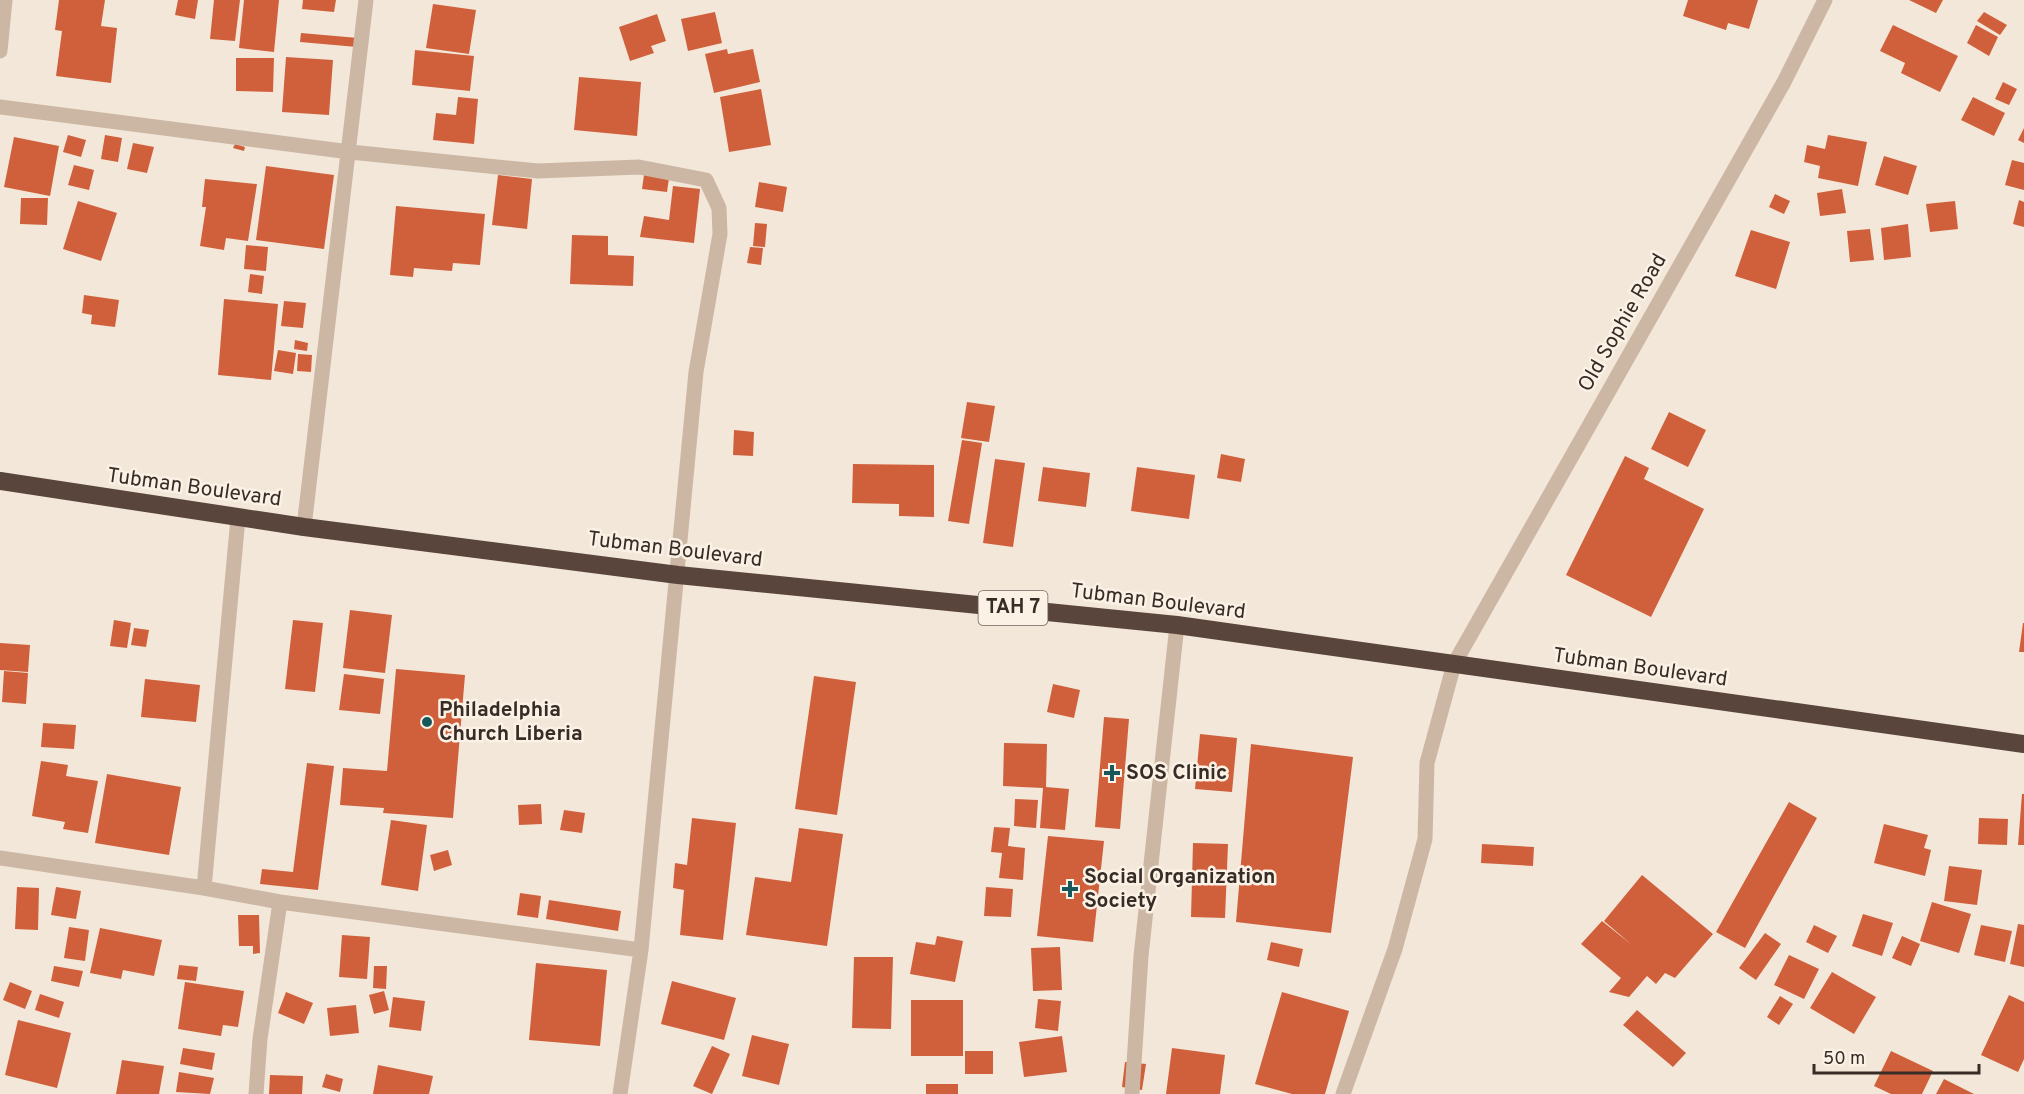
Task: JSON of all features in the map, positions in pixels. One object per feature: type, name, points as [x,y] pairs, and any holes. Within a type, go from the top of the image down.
[{"type":"highway","name":"Tubman Boulevard","points":[[0,482],[238,518],[678,575],[1177,625],[2024,744]]},
{"type":"street","points":[[0,51],[5,0]]},
{"type":"street","points":[[304,527],[350,152],[366,0]]},
{"type":"street","name":"Old Sophie Road","points":[[1342,1094],[1395,949],[1425,839],[1427,763],[1454,664],[1784,82],[1825,0]]},
{"type":"street","points":[[0,107],[350,152],[538,171],[639,167],[706,180],[719,208],[720,234],[696,372],[641,950],[620,1094]]},
{"type":"street","points":[[204,888],[238,518]]},
{"type":"street","points":[[1132,1094],[1141,956],[1177,625]]},
{"type":"street","points":[[0,858],[204,888],[280,902],[641,950]]},
{"type":"street","points":[[256,1094],[260,1039],[280,902]]},
{"type":"building","points":[[59,0],[105,0],[101,26],[117,28],[111,83],[56,76],[62,31],[55,30]]},
{"type":"building","points":[[178,0],[198,0],[195,19],[175,15]]},
{"type":"building","points":[[214,0],[240,0],[235,41],[210,39]]},
{"type":"building","points":[[244,0],[279,0],[274,52],[239,48]]},
{"type":"building","points":[[303,0],[336,0],[334,12],[302,9]]},
{"type":"building","points":[[1688,0],[1758,0],[1749,29],[1728,23],[1726,30],[1683,16]]},
{"type":"building","points":[[1909,0],[1943,0],[1936,13]]},
{"type":"building","points":[[433,4],[476,10],[469,54],[426,48]]},
{"type":"building","points":[[715,12],[722,43],[688,51],[681,19]]},
{"type":"building","points":[[1984,12],[2007,25],[2000,35],[1977,21]]},
{"type":"building","points":[[657,14],[666,41],[651,46],[654,53],[630,61],[619,27]]},
{"type":"building","points":[[1893,25],[1958,56],[1940,92],[1901,73],[1905,63],[1880,51]]},
{"type":"building","points":[[1976,25],[1998,37],[1989,56],[1967,43]]},
{"type":"building","points":[[301,33],[358,38],[357,47],[300,42]]},
{"type":"building","points":[[727,49],[728,54],[753,49],[760,82],[714,93],[705,54]]},
{"type":"building","points":[[415,50],[474,56],[470,91],[412,85]]},
{"type":"building","points":[[286,57],[333,60],[329,115],[282,112]]},
{"type":"building","points":[[236,58],[274,58],[273,92],[236,91]]},
{"type":"building","points":[[579,77],[641,82],[637,136],[574,130]]},
{"type":"building","points":[[2003,82],[2017,89],[2009,105],[1995,99]]},
{"type":"building","points":[[761,89],[771,145],[729,152],[720,97]]},
{"type":"building","points":[[458,97],[478,99],[474,144],[433,140],[436,113],[456,115]]},
{"type":"building","points":[[1973,97],[2005,113],[1994,136],[1961,120]]},
{"type":"building","points":[[2024,128],[2024,143],[2018,140]]},
{"type":"building","points":[[68,135],[86,140],[81,157],[63,152]]},
{"type":"building","points":[[105,135],[122,138],[118,162],[101,159]]},
{"type":"building","points":[[1828,135],[1867,142],[1858,186],[1818,178],[1820,166],[1804,162],[1807,145],[1825,149]]},
{"type":"building","points":[[14,137],[59,146],[50,196],[4,187]]},
{"type":"building","points":[[133,143],[154,147],[147,173],[127,169]]},
{"type":"building","points":[[235,144],[245,147],[244,151],[233,148]]},
{"type":"building","points":[[1884,156],[1917,166],[1908,195],[1875,185]]},
{"type":"building","points":[[2012,160],[2024,163],[2024,190],[2005,185]]},
{"type":"building","points":[[74,165],[94,170],[89,190],[68,185]]},
{"type":"building","points":[[266,166],[334,175],[324,249],[256,240]]},
{"type":"building","points":[[498,175],[532,179],[527,229],[492,225]]},
{"type":"building","points":[[644,175],[669,178],[667,192],[642,189]]},
{"type":"building","points":[[205,179],[257,184],[248,241],[226,238],[224,250],[200,246],[206,207],[202,207]]},
{"type":"building","points":[[759,182],[787,187],[783,212],[755,207]]},
{"type":"building","points":[[673,186],[700,189],[694,243],[640,237],[644,216],[669,220]]},
{"type":"building","points":[[1842,189],[1846,213],[1820,216],[1817,193]]},
{"type":"building","points":[[1775,194],[1790,201],[1784,214],[1769,207]]},
{"type":"building","points":[[21,198],[48,198],[47,225],[20,224]]},
{"type":"building","points":[[2019,200],[2024,202],[2024,227],[2013,224]]},
{"type":"building","points":[[78,201],[117,213],[101,261],[63,249]]},
{"type":"building","points":[[1955,201],[1958,229],[1930,232],[1926,204]]},
{"type":"building","points":[[396,206],[485,214],[480,265],[453,263],[452,271],[414,268],[413,277],[390,275]]},
{"type":"building","points":[[755,223],[767,224],[765,247],[753,246]]},
{"type":"building","points":[[1908,224],[1911,257],[1884,260],[1881,228]]},
{"type":"building","points":[[1870,229],[1874,260],[1850,262],[1847,231]]},
{"type":"building","points":[[1751,230],[1790,242],[1776,289],[1735,276]]},
{"type":"building","points":[[572,235],[608,236],[608,255],[634,256],[633,286],[570,284]]},
{"type":"building","points":[[246,245],[268,247],[266,271],[244,269]]},
{"type":"building","points":[[750,247],[763,248],[761,265],[747,263]]},
{"type":"building","points":[[250,274],[264,276],[262,294],[248,292]]},
{"type":"building","points":[[84,295],[119,300],[115,327],[91,324],[92,315],[82,313]]},
{"type":"building","points":[[224,299],[278,304],[271,380],[218,375]]},
{"type":"building","points":[[284,301],[306,303],[303,328],[281,326]]},
{"type":"building","points":[[295,340],[308,343],[307,351],[294,349]]},
{"type":"building","points":[[278,350],[296,353],[293,374],[274,371]]},
{"type":"building","points":[[298,354],[312,355],[311,372],[297,371]]},
{"type":"building","points":[[967,402],[995,406],[989,442],[961,438]]},
{"type":"building","points":[[1669,412],[1706,430],[1688,467],[1651,449]]},
{"type":"building","points":[[734,430],[754,432],[753,456],[733,455]]},
{"type":"building","points":[[962,440],[982,443],[969,524],[948,521]]},
{"type":"building","points":[[1221,454],[1245,459],[1241,482],[1217,478]]},
{"type":"building","points":[[1625,456],[1649,468],[1644,479],[1704,509],[1651,617],[1566,575]]},
{"type":"building","points":[[995,459],[1025,463],[1013,547],[983,543]]},
{"type":"building","points":[[853,464],[934,465],[934,517],[899,516],[899,504],[852,503]]},
{"type":"building","points":[[1043,467],[1090,473],[1086,507],[1038,501]]},
{"type":"building","points":[[1137,467],[1195,475],[1189,519],[1131,511]]},
{"type":"building","points":[[350,610],[392,615],[385,673],[343,668]]},
{"type":"building","points":[[114,620],[131,623],[127,648],[110,646]]},
{"type":"building","points":[[293,620],[323,623],[315,692],[285,689]]},
{"type":"building","points":[[2023,623],[2024,652],[2019,652]]},
{"type":"building","points":[[134,628],[149,630],[146,647],[131,645]]},
{"type":"building","points":[[0,643],[30,645],[28,672],[0,670]]},
{"type":"building","name":"Philadelphia Church Liberia","points":[[396,669],[465,675],[453,818],[383,813],[384,808],[340,805],[343,768],[387,771]]},
{"type":"building","points":[[4,671],[28,673],[26,704],[2,702]]},
{"type":"building","points":[[344,674],[384,679],[380,714],[339,710]]},
{"type":"building","points":[[814,676],[856,682],[837,815],[795,809]]},
{"type":"building","points":[[145,679],[200,685],[196,722],[141,717]]},
{"type":"building","points":[[1053,684],[1080,690],[1074,718],[1047,712]]},
{"type":"building","name":"SOS Clinic","points":[[1104,717],[1129,719],[1120,829],[1095,827]]},
{"type":"building","points":[[43,723],[76,725],[74,749],[41,747]]},
{"type":"building","points":[[1200,734],[1237,738],[1232,792],[1195,789]]},
{"type":"building","points":[[1004,743],[1047,744],[1046,787],[1069,789],[1065,830],[1040,828],[1043,788],[1003,786]]},
{"type":"building","points":[[1251,744],[1353,757],[1331,933],[1236,922]]},
{"type":"building","points":[[41,761],[68,765],[66,776],[98,781],[88,833],[63,829],[65,822],[32,816]]},
{"type":"building","points":[[307,763],[334,766],[318,890],[260,884],[262,869],[293,872]]},
{"type":"building","points":[[107,774],[181,787],[169,855],[95,843]]},
{"type":"building","points":[[2022,794],[2024,794],[2024,845],[2018,845]]},
{"type":"building","points":[[1015,799],[1038,800],[1036,828],[1014,826]]},
{"type":"building","points":[[1789,802],[1817,818],[1745,948],[1716,932]]},
{"type":"building","points":[[541,804],[542,824],[519,825],[518,805]]},
{"type":"building","points":[[564,810],[585,813],[582,833],[560,830]]},
{"type":"building","points":[[692,818],[736,823],[723,940],[680,935],[684,890],[673,888],[675,863],[687,865]]},
{"type":"building","points":[[1979,818],[2008,819],[2007,845],[1978,844]]},
{"type":"building","points":[[391,820],[427,825],[418,891],[381,885]]},
{"type":"building","points":[[1884,824],[1928,835],[1924,848],[1931,850],[1925,876],[1874,863]]},
{"type":"building","points":[[994,827],[1010,828],[1008,846],[1025,848],[1023,880],[999,878],[1002,853],[991,852]]},
{"type":"building","points":[[799,828],[843,834],[827,946],[746,935],[755,877],[791,882]]},
{"type":"building","name":"Social Organization Society","points":[[1048,836],[1104,841],[1093,942],[1037,936]]},
{"type":"building","points":[[1193,843],[1228,844],[1225,918],[1191,917]]},
{"type":"building","points":[[1482,844],[1534,847],[1533,866],[1481,863]]},
{"type":"building","points":[[448,850],[452,865],[434,871],[430,855]]},
{"type":"building","points":[[1949,866],[1982,870],[1977,905],[1944,901]]},
{"type":"building","points":[[1642,875],[1713,934],[1675,978],[1665,973],[1656,984],[1647,976],[1629,997],[1609,992],[1621,978],[1581,944],[1602,921],[1632,945],[1604,921]]},
{"type":"building","points":[[17,887],[39,888],[38,930],[15,929]]},
{"type":"building","points":[[56,887],[81,891],[76,919],[51,915]]},
{"type":"building","points":[[986,887],[1013,889],[1011,917],[984,916]]},
{"type":"building","points":[[520,893],[541,896],[538,918],[517,915]]},
{"type":"building","points":[[549,900],[621,911],[618,931],[546,919]]},
{"type":"building","points":[[1932,902],[1971,914],[1959,953],[1920,941]]},
{"type":"building","points":[[1863,914],[1893,923],[1882,956],[1852,946]]},
{"type":"building","points":[[238,915],[259,915],[260,953],[253,954],[253,946],[239,946]]},
{"type":"building","points":[[2018,924],[2024,925],[2024,967],[2010,964]]},
{"type":"building","points":[[1814,925],[1837,936],[1828,953],[1806,942]]},
{"type":"building","points":[[1981,925],[2012,931],[2005,962],[1974,955]]},
{"type":"building","points":[[69,927],[89,930],[85,961],[64,958]]},
{"type":"building","points":[[100,928],[162,940],[154,976],[123,970],[121,979],[90,973]]},
{"type":"building","points":[[1765,933],[1781,944],[1756,980],[1739,968]]},
{"type":"building","points":[[342,935],[370,937],[367,979],[339,977]]},
{"type":"building","points":[[937,936],[963,941],[955,982],[910,974],[916,942],[935,945]]},
{"type":"building","points":[[1902,936],[1920,944],[1911,966],[1892,958]]},
{"type":"building","points":[[1271,942],[1303,949],[1299,967],[1267,960]]},
{"type":"building","points":[[1060,947],[1062,990],[1033,991],[1031,948]]},
{"type":"building","points":[[1789,955],[1819,969],[1804,999],[1774,985]]},
{"type":"building","points":[[854,957],[893,957],[891,1029],[852,1028]]},
{"type":"building","points":[[536,963],[607,970],[600,1046],[529,1040]]},
{"type":"building","points":[[179,965],[198,967],[196,981],[177,979]]},
{"type":"building","points":[[54,966],[83,971],[79,987],[51,981]]},
{"type":"building","points":[[374,966],[387,966],[386,989],[373,988]]},
{"type":"building","points":[[1832,972],[1876,997],[1854,1034],[1810,1008]]},
{"type":"building","points":[[672,981],[736,998],[724,1040],[661,1024]]},
{"type":"building","points":[[10,982],[32,991],[25,1009],[3,1000]]},
{"type":"building","points":[[185,982],[244,991],[238,1027],[223,1025],[221,1036],[178,1029]]},
{"type":"building","points":[[384,991],[389,1010],[374,1014],[369,995]]},
{"type":"building","points":[[286,992],[313,1003],[304,1024],[278,1013]]},
{"type":"building","points":[[1282,992],[1349,1011],[1325,1094],[1292,1094],[1255,1084]]},
{"type":"building","points":[[40,994],[64,1002],[59,1018],[35,1010]]},
{"type":"building","points":[[2009,995],[2024,1002],[2024,1059],[2018,1072],[1981,1055]]},
{"type":"building","points":[[1780,996],[1793,1004],[1779,1025],[1767,1017]]},
{"type":"building","points":[[393,997],[425,1001],[421,1031],[389,1027]]},
{"type":"building","points":[[1038,999],[1061,1001],[1058,1031],[1035,1028]]},
{"type":"building","points":[[911,1000],[963,1000],[963,1056],[911,1056]]},
{"type":"building","points":[[356,1005],[359,1033],[330,1036],[327,1008]]},
{"type":"building","points":[[1637,1010],[1686,1053],[1673,1067],[1623,1025]]},
{"type":"building","points":[[18,1020],[71,1033],[57,1088],[5,1075]]},
{"type":"building","points":[[752,1035],[789,1044],[779,1085],[742,1076]]},
{"type":"building","points":[[1062,1036],[1067,1072],[1024,1077],[1019,1042]]},
{"type":"building","points":[[712,1046],[730,1054],[712,1094],[693,1086]]},
{"type":"building","points":[[183,1048],[215,1053],[212,1070],[180,1064]]},
{"type":"building","points":[[1172,1048],[1225,1055],[1220,1094],[1166,1094]]},
{"type":"building","points":[[965,1051],[993,1051],[993,1074],[965,1074]]},
{"type":"building","points":[[1891,1051],[1933,1071],[1922,1094],[1891,1094],[1874,1086]]},
{"type":"building","points":[[122,1060],[164,1066],[159,1094],[116,1094]]},
{"type":"building","points":[[1125,1062],[1146,1064],[1142,1090],[1122,1087]]},
{"type":"building","points":[[378,1065],[433,1076],[429,1094],[373,1094]]},
{"type":"building","points":[[179,1072],[214,1078],[210,1094],[176,1092]]},
{"type":"building","points":[[326,1074],[343,1079],[340,1092],[322,1087]]},
{"type":"building","points":[[270,1075],[303,1076],[302,1094],[269,1094]]},
{"type":"building","points":[[1944,1079],[1974,1094],[1936,1094]]},
{"type":"building","points":[[926,1084],[958,1084],[958,1094],[926,1094]]},
{"type":"place","name":"Philadelphia Church Liberia","points":[[427,722]]},
{"type":"place","name":"SOS Clinic","points":[[1112,773]]},
{"type":"place","name":"Social Organization Society","points":[[1070,889]]}]
